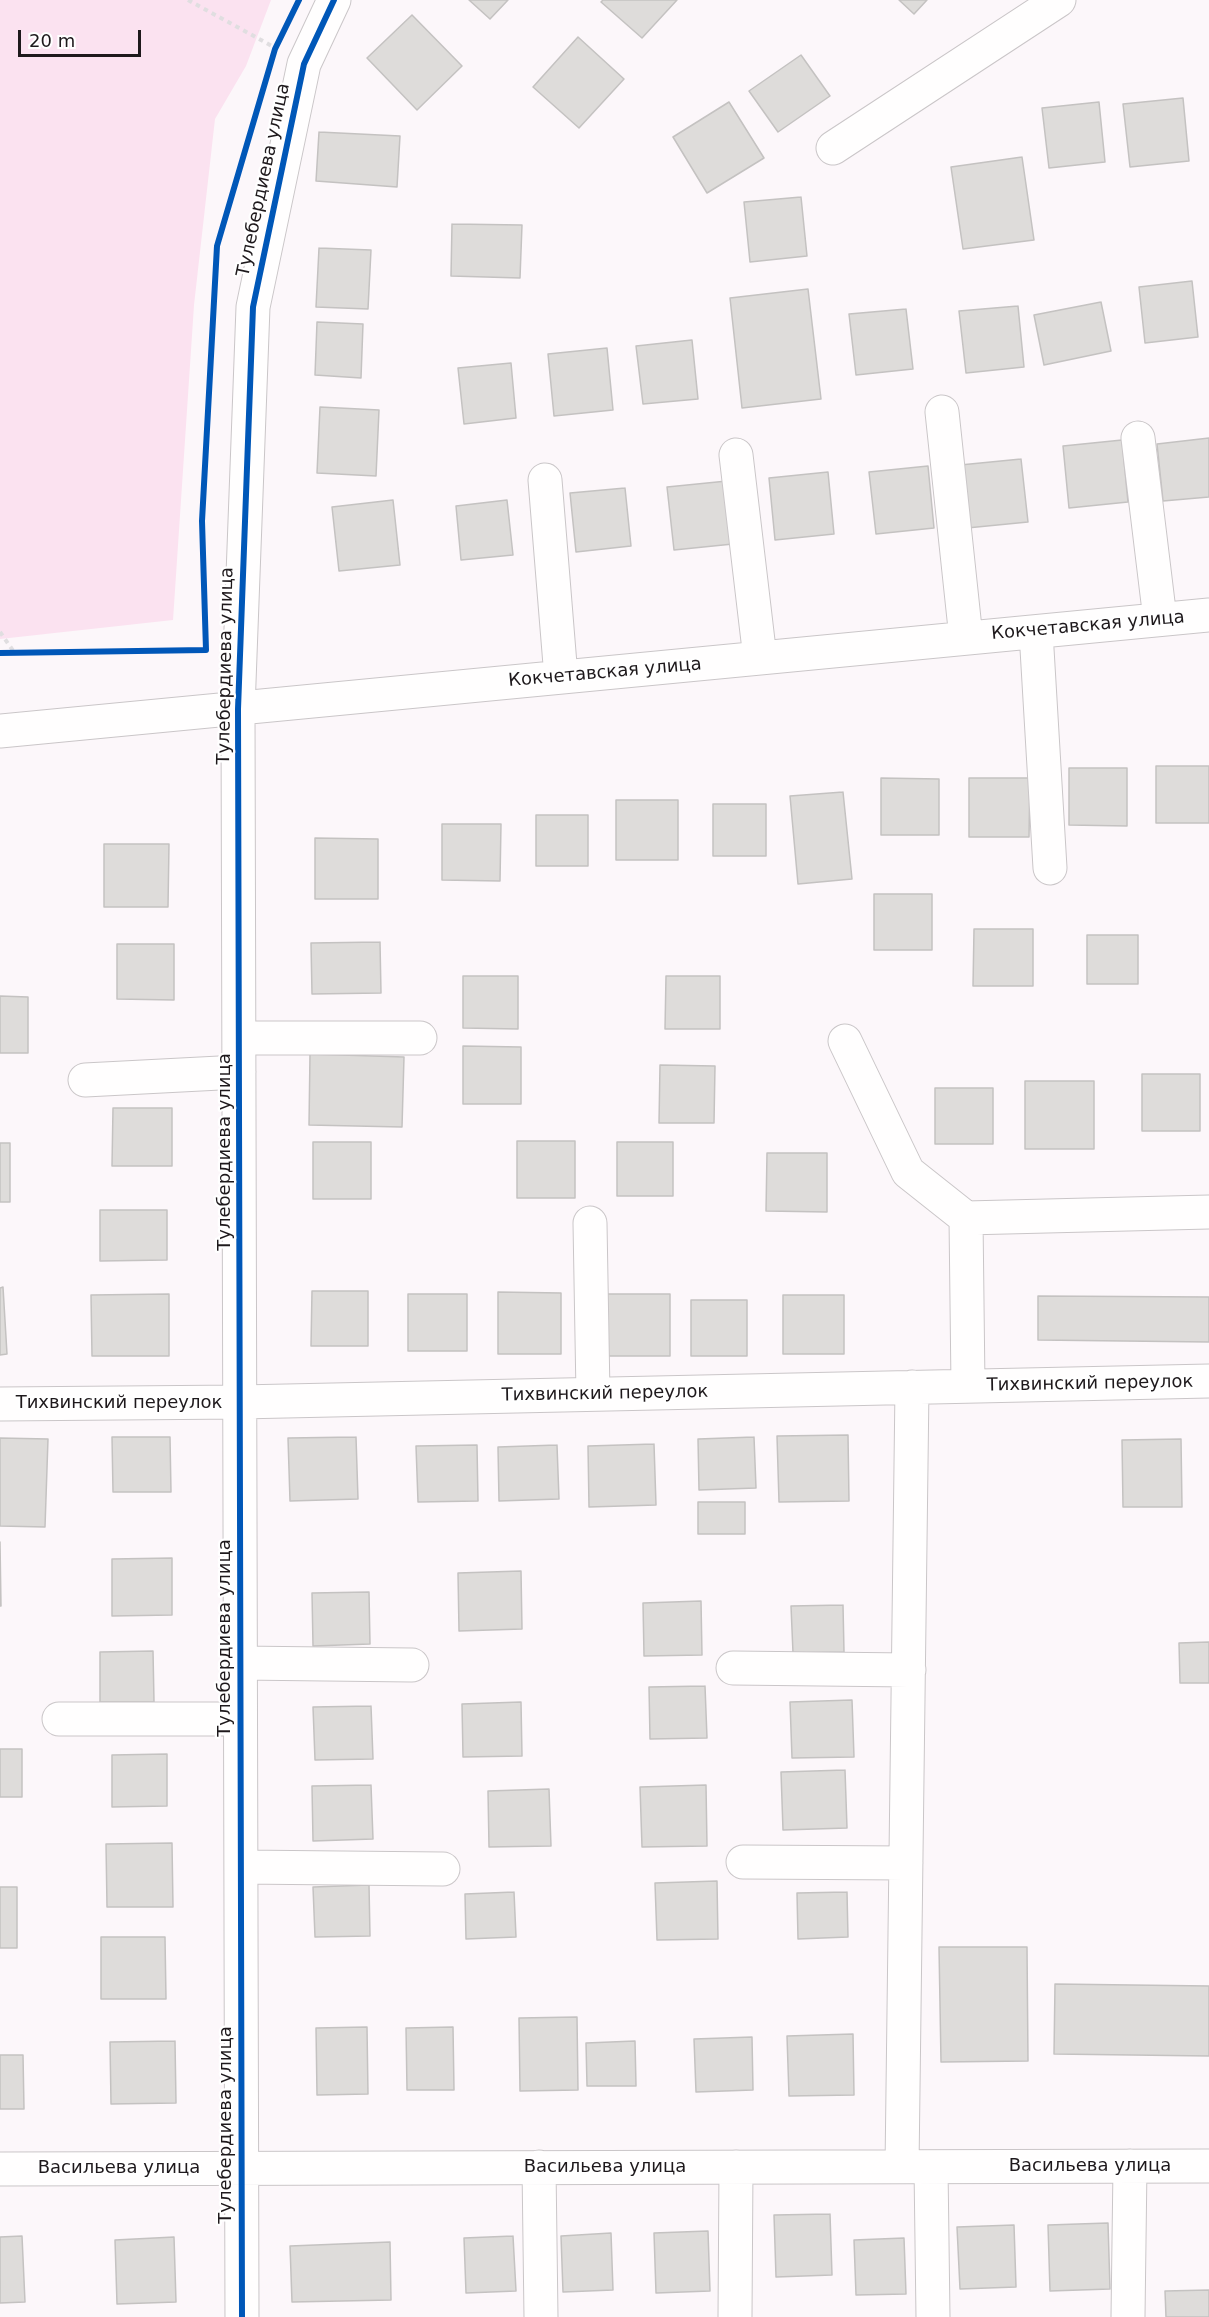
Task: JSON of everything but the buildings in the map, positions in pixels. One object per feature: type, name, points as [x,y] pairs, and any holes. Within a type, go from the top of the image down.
[{"type":"street","name":"Тулебердиева улица","points":[[242,2317],[238,709],[253,307],[304,64],[334,0]]},
{"type":"street","points":[[833,148],[1059,0]]},
{"type":"street","points":[[942,412],[966,638]]},
{"type":"street","points":[[1138,438],[1160,619]]},
{"type":"street","points":[[736,455],[760,658]]},
{"type":"street","points":[[545,480],[561,677]]},
{"type":"street","name":"Кокчетавская улица","points":[[0,731],[1209,615]]},
{"type":"street","points":[[1036,632],[1050,868]]},
{"type":"street","points":[[239,1038],[420,1038]]},
{"type":"street","points":[[845,1041],[908,1172],[966,1218],[1209,1212]]},
{"type":"street","points":[[85,1080],[239,1072]]},
{"type":"street","points":[[966,1218],[968,1386]]},
{"type":"street","points":[[590,1223],[593,1394]]},
{"type":"street","name":"Тихвинский переулок","points":[[0,1404],[240,1402],[1209,1381]]},
{"type":"street","points":[[912,1387],[906,1863],[917,2167],[933,2317]]},
{"type":"street","points":[[240,1663],[412,1665]]},
{"type":"street","points":[[733,1668],[909,1670]]},
{"type":"street","points":[[59,1719],[240,1719]]},
{"type":"street","points":[[743,1862],[906,1863]]},
{"type":"street","points":[[241,1867],[443,1869]]},
{"type":"street","points":[[1128,2317],[1130,2166]]},
{"type":"street","name":"Васильева улица","points":[[0,2169],[1209,2166]]},
{"type":"street","points":[[539,2167],[541,2317]]},
{"type":"street","points":[[735,2317],[736,2167]]},
{"type":"path","points":[[188,0],[275,49],[280,39]]},
{"type":"path","points":[[0,632],[11,652],[25,652]]},
{"type":"shaded area","points":[[0,0],[271,0],[246,66],[215,119],[194,305],[173,620],[0,639]]},
{"type":"cycle path","points":[[0,653],[206,650],[202,521],[217,246],[275,49],[299,0]]},
{"type":"cycle path","points":[[242,2317],[238,709],[253,307],[304,64],[334,0]]}]
